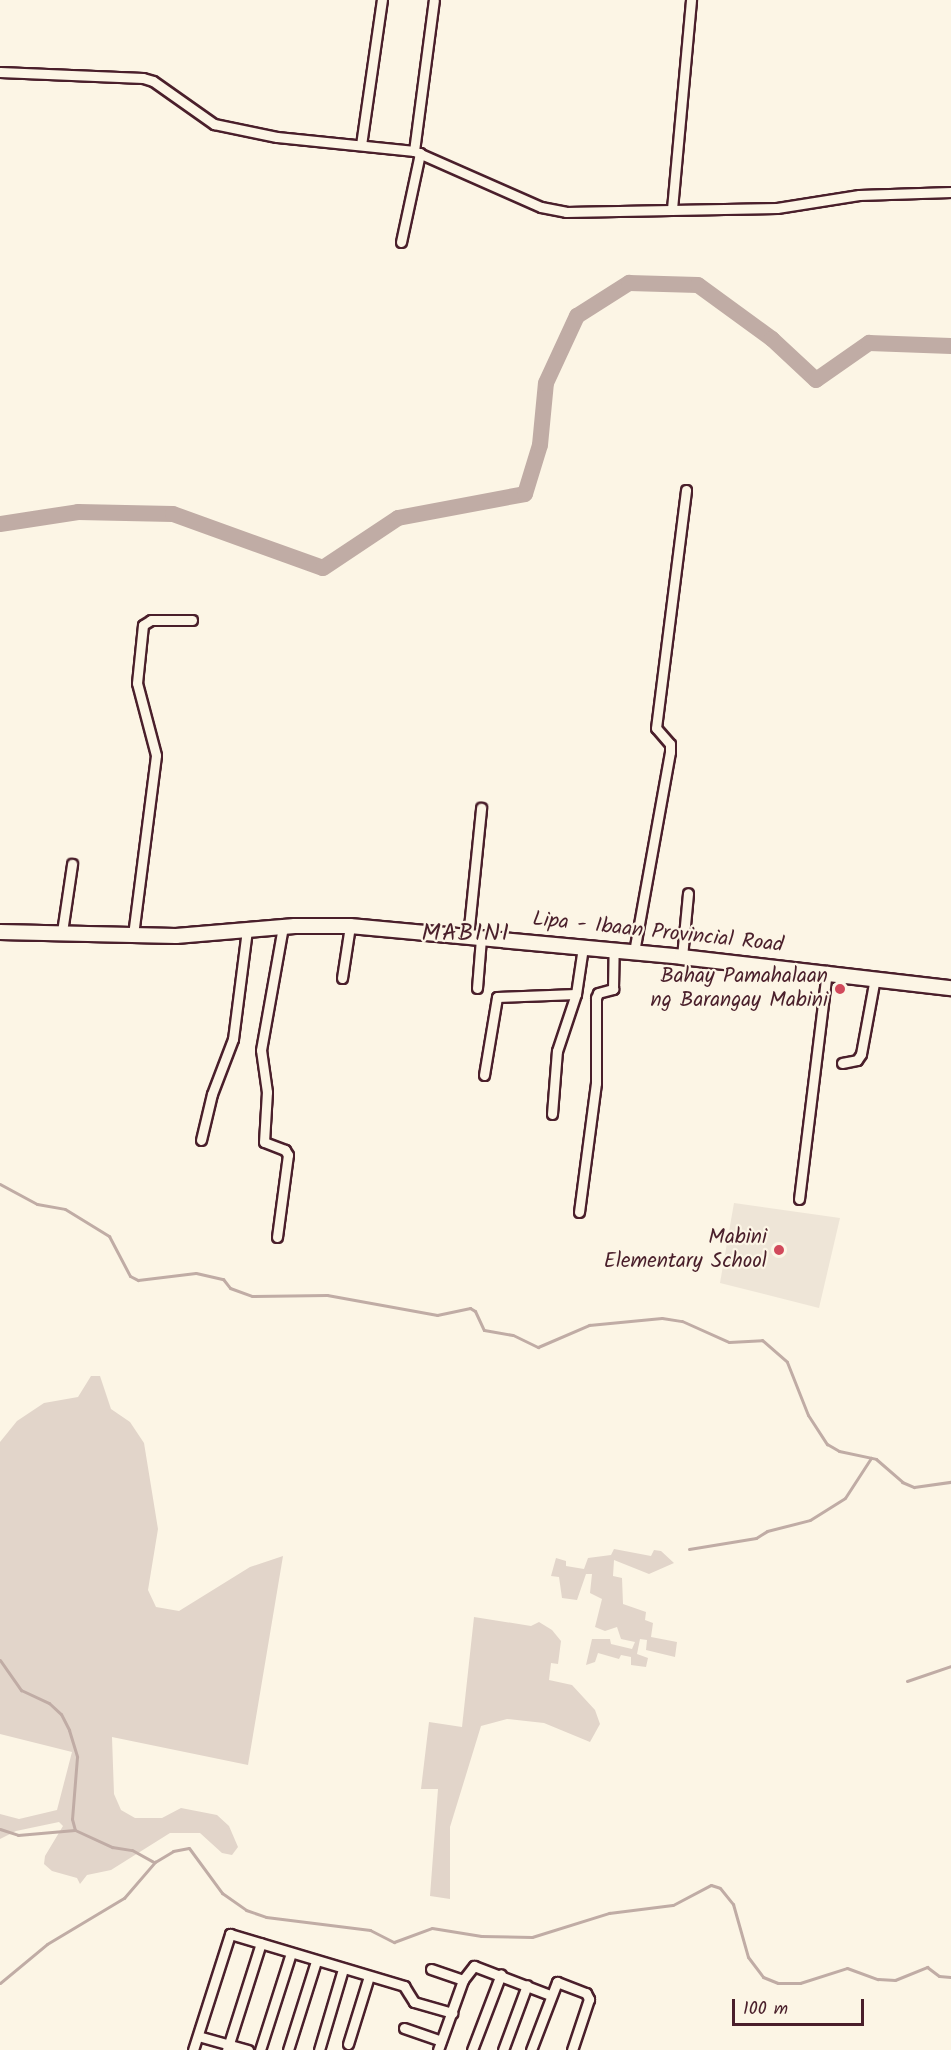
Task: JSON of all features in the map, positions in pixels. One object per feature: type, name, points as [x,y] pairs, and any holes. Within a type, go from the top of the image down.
[{"type":"main road","name":"Lipa - Ibaan Provincial Road","points":[[0,932],[133,935],[247,930],[283,926],[350,926],[827,971],[951,987]]},
{"type":"street","points":[[361,145],[382,0]]},
{"type":"street","points":[[401,242],[417,152],[434,0]]},
{"type":"street","points":[[672,209],[691,0]]},
{"type":"street","points":[[0,72],[142,78],[153,81],[214,124],[277,137],[417,152],[541,207],[566,212],[777,208],[859,195],[951,192]]},
{"type":"street","points":[[634,952],[670,752],[670,744],[656,728],[686,490]]},
{"type":"street","points":[[133,935],[156,755],[137,683],[143,625],[151,620],[192,620]]},
{"type":"street","points":[[477,988],[474,937],[482,808]]},
{"type":"street","points":[[62,932],[72,864]]},
{"type":"street","points":[[682,957],[688,893]]},
{"type":"street","points":[[278,1237],[288,1155],[285,1150],[264,1143],[267,1092],[261,1050],[283,926]]},
{"type":"street","points":[[342,978],[350,926]]},
{"type":"street","points":[[201,1140],[212,1094],[233,1039],[247,930]]},
{"type":"street","points":[[552,1114],[557,1051],[576,994],[583,947]]},
{"type":"street","points":[[579,1212],[596,1083],[596,998],[598,993],[613,989],[614,950]]},
{"type":"street","points":[[799,1198],[827,971]]},
{"type":"street","points":[[842,1063],[857,1060],[861,1054],[875,978]]},
{"type":"street","points":[[484,1075],[497,997],[576,994]]},
{"type":"street","points":[[219,1931],[404,1986],[414,2002],[452,2013]]},
{"type":"street","points":[[193,2050],[230,1934]]},
{"type":"street","points":[[228,2047],[261,1943]]},
{"type":"street","points":[[260,2050],[291,1953]]},
{"type":"street","points":[[288,2050],[316,1961]]},
{"type":"street","points":[[404,2028],[440,2046],[463,1980],[474,1966],[501,1974],[550,1995]]},
{"type":"street","points":[[319,2050],[343,1969]]},
{"type":"street","points":[[431,1969],[463,1980]]},
{"type":"street","points":[[472,2050],[501,1974]]},
{"type":"street","points":[[348,2044],[369,1976]]},
{"type":"street","points":[[531,2050],[554,1984],[561,1983],[586,1993],[589,1999],[572,2050]]},
{"type":"street","points":[[503,2050],[526,1985]]},
{"type":"street","points":[[198,2036],[228,2047],[248,2050]]},
{"type":"shaded area","name":"Mabini Elementary School","points":[[734,1203],[840,1218],[819,1308],[720,1283]]},
{"type":"shaded area","points":[[91,1376],[100,1376],[111,1409],[130,1422],[144,1443],[158,1529],[148,1590],[156,1607],[179,1611],[250,1567],[283,1556],[248,1765],[112,1737],[114,1794],[121,1810],[135,1818],[162,1818],[181,1808],[217,1815],[229,1826],[238,1847],[232,1855],[222,1853],[200,1833],[170,1833],[111,1870],[87,1875],[80,1884],[77,1878],[52,1871],[44,1864],[45,1856],[63,1826],[59,1822],[16,1831],[0,1839],[0,1814],[19,1819],[57,1810],[72,1752],[0,1734],[0,1442],[17,1421],[44,1403],[78,1397]]},
{"type":"shaded area","points":[[614,1549],[651,1556],[654,1550],[661,1551],[674,1563],[649,1574],[614,1560],[613,1576],[622,1578],[623,1604],[646,1612],[645,1620],[653,1623],[651,1637],[677,1642],[675,1657],[646,1650],[647,1640],[640,1639],[637,1654],[648,1658],[646,1667],[631,1665],[631,1657],[621,1655],[619,1659],[598,1653],[595,1662],[586,1665],[592,1639],[610,1639],[611,1644],[632,1649],[635,1642],[621,1639],[617,1627],[605,1631],[595,1627],[602,1599],[590,1593],[592,1574],[586,1574],[577,1600],[562,1598],[559,1577],[551,1576],[556,1558],[566,1561],[566,1566],[584,1569],[588,1558],[611,1555]]},
{"type":"shaded area","points":[[474,1617],[531,1626],[539,1622],[552,1630],[561,1641],[558,1664],[551,1663],[549,1680],[572,1685],[595,1710],[600,1724],[590,1742],[544,1723],[507,1719],[481,1726],[450,1827],[450,1899],[430,1896],[438,1789],[421,1789],[429,1722],[462,1727]]},
{"type":"waterway","points":[[0,524],[78,512],[173,514],[323,568],[398,518],[525,494],[540,445],[546,383],[577,316],[629,283],[698,285],[772,339],[816,380],[869,343],[951,346]]},
{"type":"waterway","points":[[0,1184],[37,1204],[65,1209],[109,1236],[130,1276],[138,1280],[196,1273],[223,1279],[230,1288],[252,1296],[327,1295],[437,1315],[470,1308],[475,1311],[484,1330],[513,1335],[538,1347],[589,1325],[662,1318],[682,1321],[729,1342],[762,1340],[787,1362],[808,1415],[827,1444],[839,1451],[876,1459],[902,1482],[914,1487],[951,1482]]},
{"type":"waterway","points":[[689,1549],[756,1538],[767,1531],[810,1520],[845,1498],[871,1458]]},
{"type":"waterway","points":[[0,1660],[21,1690],[49,1703],[61,1714],[69,1730],[77,1757],[72,1819],[75,1830]]},
{"type":"waterway","points":[[907,1681],[951,1666]]},
{"type":"waterway","points":[[0,1829],[18,1835],[75,1830],[112,1847],[132,1850],[154,1862]]},
{"type":"waterway","points":[[0,1983],[47,1944],[124,1898],[155,1862],[173,1851],[189,1848],[222,1893],[246,1910],[266,1917],[370,1930],[394,1942],[432,1928],[481,1936],[532,1937],[609,1913],[673,1905],[711,1885],[720,1888],[733,1904],[748,1957],[763,1977],[778,1983],[800,1983],[847,1968],[878,1979],[895,1980],[927,1967],[939,1976],[951,1977]]},
{"type":"place","name":"Bahay Pamahalaan ng Barangay Mabini","points":[[840,989]]},
{"type":"place","name":"Mabini Elementary School","points":[[779,1250]]},
{"type":"district","name":"MABINI","points":[[466,934]]}]
